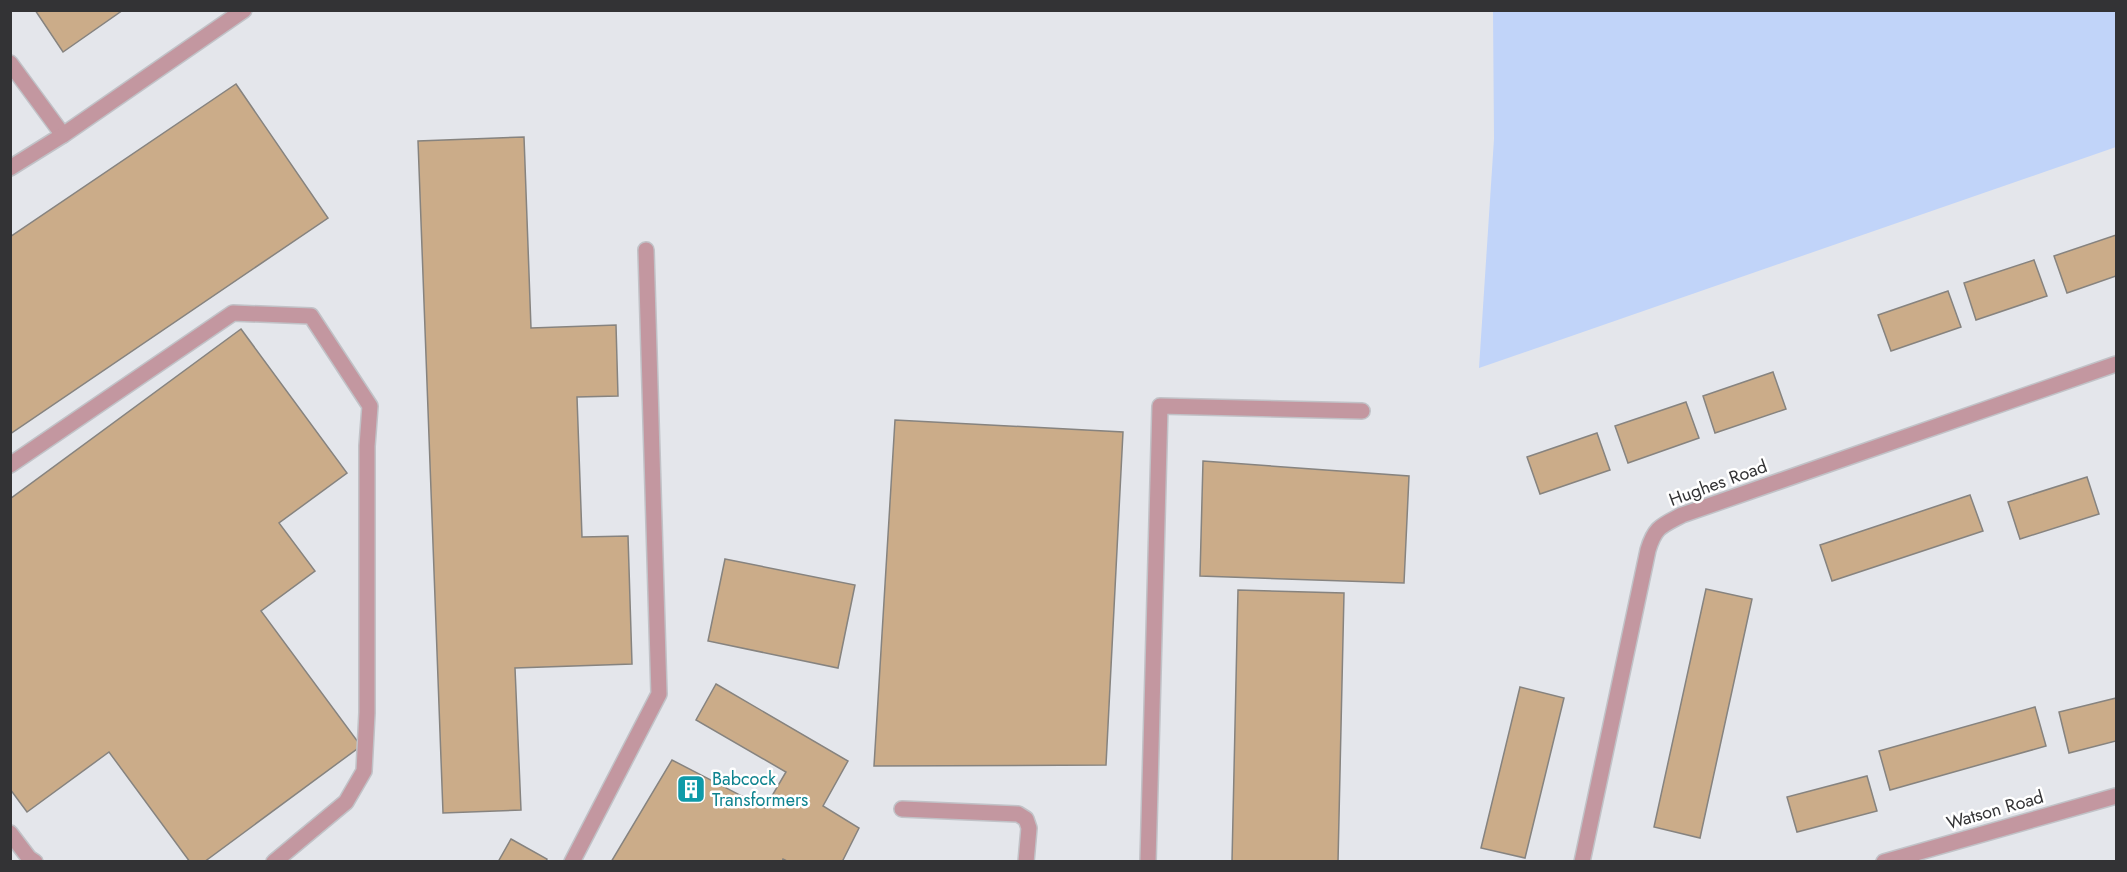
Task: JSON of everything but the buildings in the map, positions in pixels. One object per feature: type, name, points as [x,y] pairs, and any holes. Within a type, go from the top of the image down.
[{"type":"street","points":[[10,168],[63,135],[244,10]]},
{"type":"street","points":[[10,63],[63,135]]},
{"type":"street","points":[[572,861],[658,694],[646,250]]},
{"type":"street","points":[[10,465],[233,313],[311,316],[369,406],[367,713],[364,771],[346,802],[274,861]]},
{"type":"street","name":"Hughes Road","points":[[1582,861],[1647,550],[1653,535],[1663,525],[1682,515],[2116,364]]},
{"type":"street","points":[[1148,861],[1160,406],[1362,411]]},
{"type":"street","name":"Watson Road","points":[[1884,861],[2116,796]]},
{"type":"street","points":[[902,809],[1018,814],[1026,819],[1029,828],[1026,861]]},
{"type":"street","points":[[10,833],[29,858],[35,861]]},
{"type":"shaded area","points":[[1493,11],[2116,11],[2116,147],[1479,368],[1494,139]]},
{"type":"place","name":"Babcock Transformers","points":[[691,789]]}]
